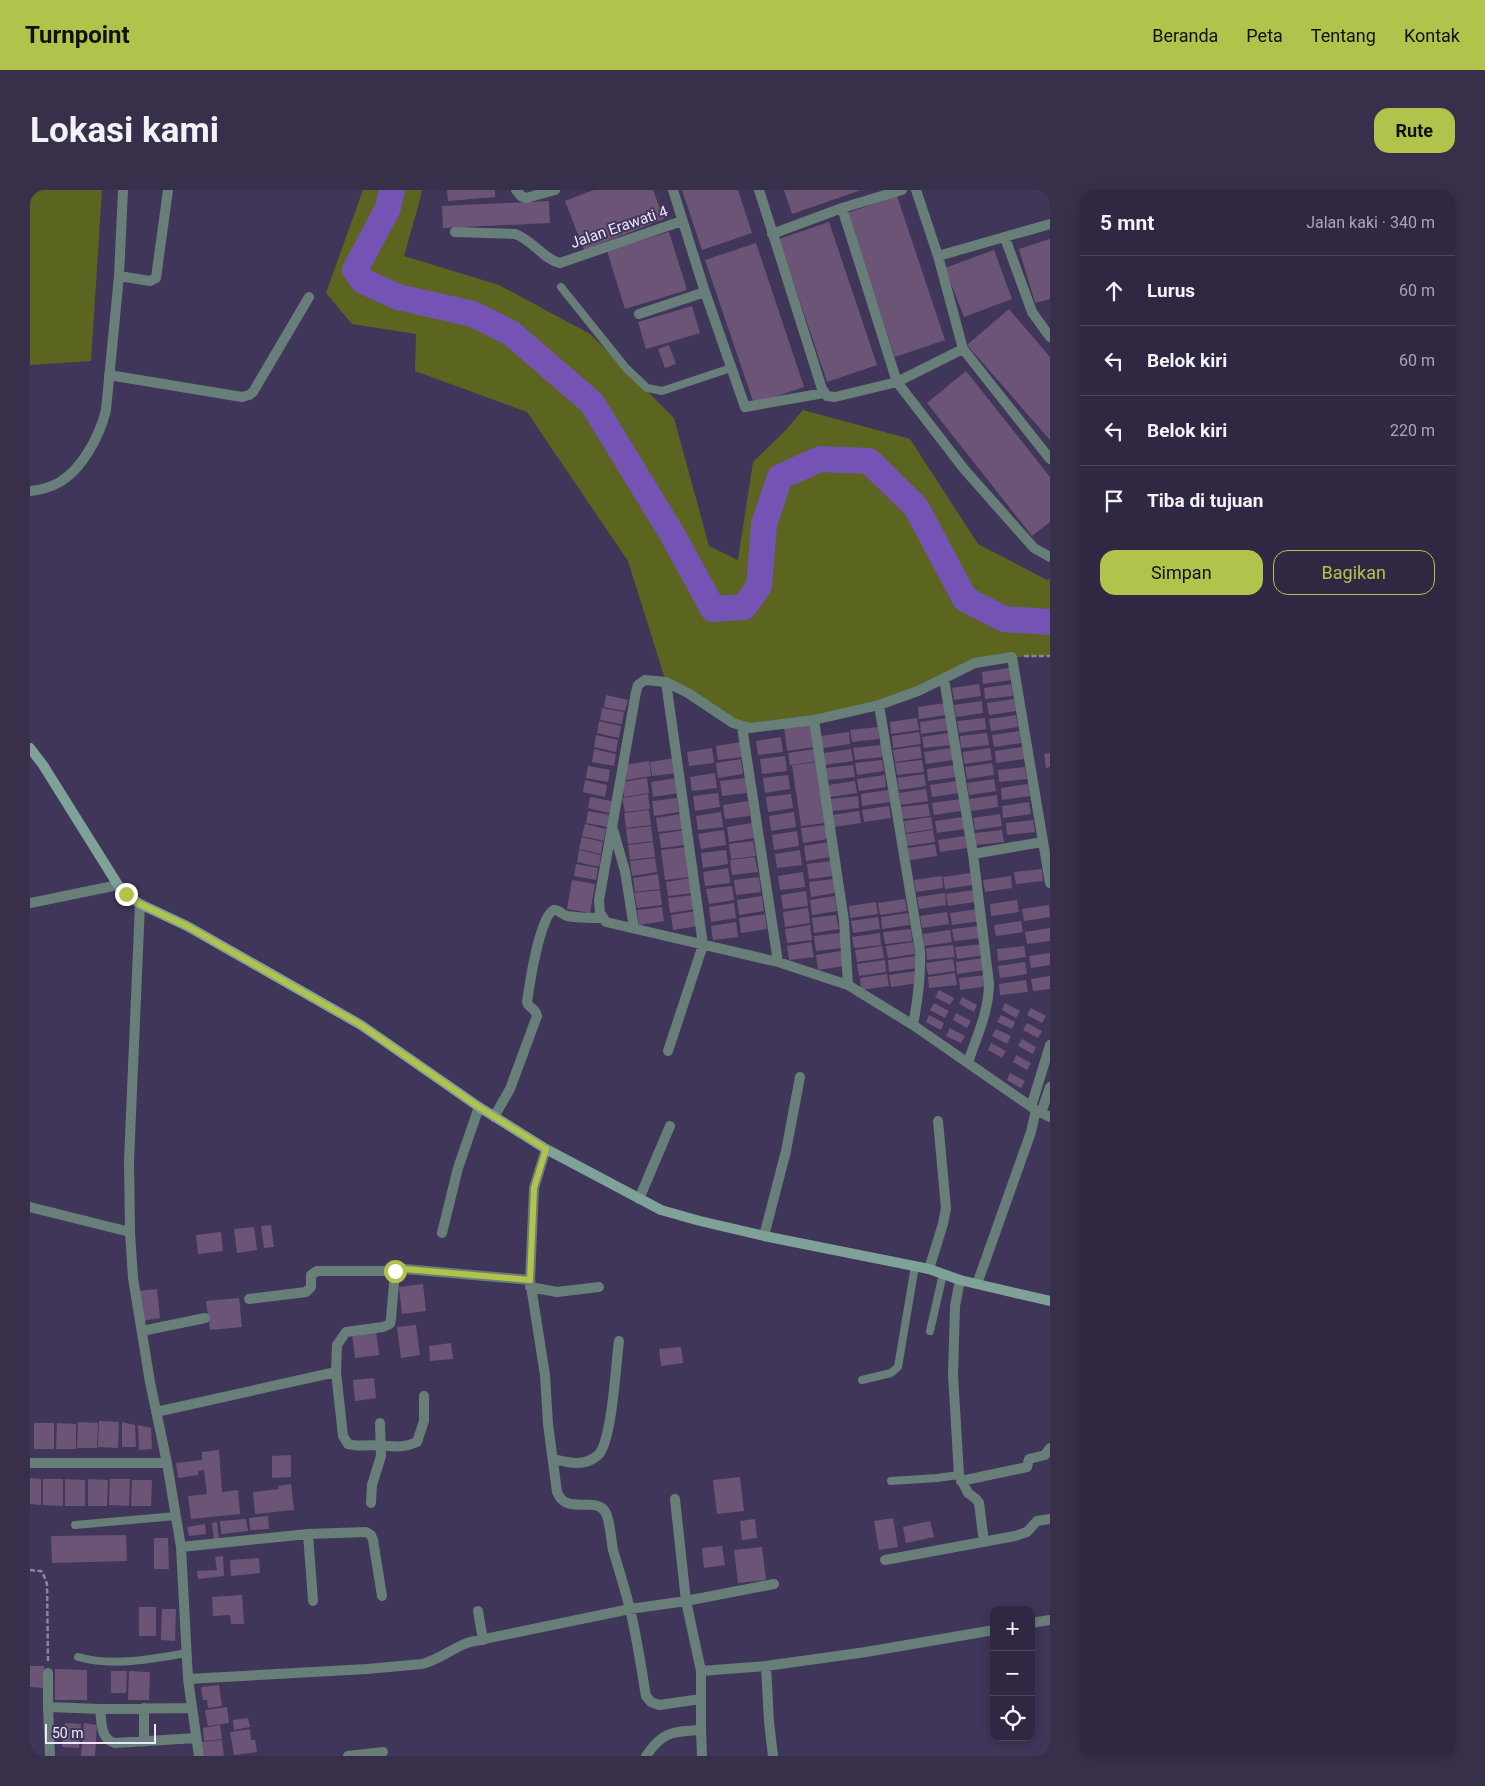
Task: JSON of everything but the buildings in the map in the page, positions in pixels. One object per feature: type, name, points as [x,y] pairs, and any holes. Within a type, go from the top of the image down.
[{"type":"street","points":[[30,491],[61,482],[72,472],[96,440],[102,427],[110,375],[119,276],[123,190]]},
{"type":"street","points":[[119,276],[146,280],[156,278],[168,190]]},
{"type":"street","points":[[516,190],[521,196],[526,198],[556,190]]},
{"type":"street","points":[[673,190],[705,292],[745,407],[824,393]]},
{"type":"street","points":[[759,190],[824,393],[827,396],[835,397],[897,382],[964,349]]},
{"type":"street","points":[[772,234],[842,208],[902,190]]},
{"type":"street","points":[[916,190],[938,256],[964,349],[1050,459]]},
{"type":"street","points":[[842,208],[897,382],[964,469],[1034,548],[1050,557]]},
{"type":"street","name":"Jalan Erawati 4","points":[[455,232],[515,234],[523,237],[553,260],[560,263],[682,221]]},
{"type":"street","points":[[938,256],[1050,224]]},
{"type":"street","points":[[1005,238],[1032,312],[1050,338]]},
{"type":"street","points":[[639,314],[705,292]]},
{"type":"street","points":[[110,375],[242,397],[249,395],[253,392],[309,297]]},
{"type":"street","points":[[602,918],[599,900],[636,692],[638,685],[645,680],[666,682],[688,693],[733,723],[750,728],[814,720],[879,706],[918,691],[975,663],[1012,657],[1050,883]]},
{"type":"street","points":[[944,679],[973,854],[989,994],[986,1013],[968,1062]]},
{"type":"street","points":[[666,682],[703,945],[668,1051]]},
{"type":"street","points":[[879,706],[920,951],[920,988],[913,1025]]},
{"type":"street","points":[[814,720],[844,921],[848,985]]},
{"type":"street","points":[[742,726],[778,962]]},
{"type":"street","points":[[30,748],[43,765],[118,885],[126,894],[140,904],[187,926],[361,1025],[479,1107],[546,1149],[639,1199],[679,1215],[764,1236],[929,1269],[960,1280],[1050,1301]]},
{"type":"street","points":[[612,827],[625,871],[634,928]]},
{"type":"street","points":[[973,854],[1042,842]]},
{"type":"street","points":[[30,903],[118,885]]},
{"type":"street","points":[[140,904],[129,1161],[133,1278],[181,1547],[188,1679],[199,1756]]},
{"type":"street","points":[[494,1117],[510,1089],[537,1016],[535,1010],[527,1002],[545,920],[550,912],[554,910],[558,910],[565,916],[602,918],[611,925],[634,928],[778,962],[848,985],[913,1025],[1040,1112]]},
{"type":"street","points":[[1040,1112],[1050,1045]]},
{"type":"street","points":[[764,1236],[786,1151],[800,1077]]},
{"type":"street","points":[[976,1284],[1031,1132],[1050,1087]]},
{"type":"street","points":[[442,1233],[458,1168],[479,1107]]},
{"type":"street","points":[[929,1269],[946,1208],[938,1121]]},
{"type":"street","points":[[639,1199],[670,1126]]},
{"type":"street","points":[[546,1149],[534,1188],[530,1284],[545,1375],[548,1424],[557,1492],[564,1503],[597,1506],[604,1510],[630,1609],[646,1696],[659,1705],[701,1699]]},
{"type":"street","points":[[30,1207],[130,1232]]},
{"type":"street","points":[[249,1299],[306,1292],[310,1287],[311,1275],[317,1272],[395,1271],[405,1269],[530,1284],[557,1292],[599,1287]]},
{"type":"street","points":[[395,1271],[391,1322],[383,1327],[346,1332],[337,1344],[336,1372],[345,1441],[352,1446],[380,1445],[387,1447],[400,1447],[417,1442],[424,1421],[424,1396]]},
{"type":"street","points":[[960,1280],[955,1306],[953,1375],[960,1478],[968,1493],[976,1498],[979,1503],[984,1542]]},
{"type":"street","points":[[142,1331],[205,1318]]},
{"type":"street","points":[[554,1459],[581,1463],[590,1461],[600,1454],[605,1444],[610,1424],[619,1341]]},
{"type":"street","points":[[156,1412],[336,1372]]},
{"type":"street","points":[[371,1503],[371,1490],[380,1461],[380,1423]]},
{"type":"street","points":[[960,1478],[1027,1467],[1029,1459],[1045,1455],[1050,1448]]},
{"type":"street","points":[[30,1463],[167,1463]]},
{"type":"street","points":[[675,1500],[686,1601],[701,1671],[702,1756]]},
{"type":"street","points":[[885,1560],[984,1542],[1026,1532],[1037,1521],[1050,1519]]},
{"type":"street","points":[[181,1547],[308,1534],[363,1531],[369,1533],[374,1540],[382,1596]]},
{"type":"street","points":[[308,1534],[314,1601]]},
{"type":"street","points":[[188,1679],[422,1664],[430,1662],[464,1644],[630,1609],[686,1601],[774,1584]]},
{"type":"street","points":[[478,1611],[483,1640]]},
{"type":"street","points":[[1035,1622],[1050,1620]]},
{"type":"street","points":[[701,1671],[766,1666],[866,1652],[990,1631]]},
{"type":"street","points":[[766,1666],[773,1756]]},
{"type":"street","points":[[48,1673],[50,1756]]},
{"type":"street","points":[[48,1707],[100,1709],[191,1708]]},
{"type":"street","points":[[144,1708],[144,1742]]},
{"type":"street","points":[[100,1709],[104,1735],[109,1742],[116,1744],[196,1738]]},
{"type":"street","points":[[646,1756],[655,1743],[663,1736],[701,1730]]},
{"type":"street","points":[[348,1756],[383,1752]]},
{"type":"lane","points":[[561,287],[626,368],[647,388],[662,391],[731,368]]},
{"type":"lane","points":[[862,1380],[892,1373],[898,1367],[915,1266]]},
{"type":"lane","points":[[930,1331],[943,1274]]},
{"type":"lane","points":[[891,1481],[960,1478]]},
{"type":"lane","points":[[75,1525],[176,1516]]},
{"type":"lane","points":[[78,1657],[113,1662],[186,1653]]},
{"type":"path","points":[[1012,657],[1050,656]]},
{"type":"path","points":[[30,1570],[40,1571],[47,1584],[48,1673]]},
{"type":"green space","points":[[30,190],[102,190],[91,361],[30,365]]},
{"type":"green space","points":[[363,190],[422,190],[404,256],[499,285],[590,334],[674,418],[709,546],[738,560],[753,462],[784,432],[803,410],[910,439],[978,544],[1047,580],[1050,579],[1050,656],[1012,657],[975,663],[879,705],[749,728],[666,682],[628,561],[527,412],[415,371],[416,334],[352,324],[326,293]]},
{"type":"waterway","points":[[392,190],[388,208],[355,270],[363,281],[398,297],[473,314],[511,333],[592,403],[672,534],[713,609],[744,607],[759,586],[764,524],[780,477],[820,459],[869,461],[916,507],[965,599],[1004,619],[1050,622]]},
{"type":"route","points":[[126,894],[140,904],[187,926],[361,1025],[479,1107],[546,1149],[537,1175],[532,1202],[530,1280],[405,1269],[395,1271]]}]
